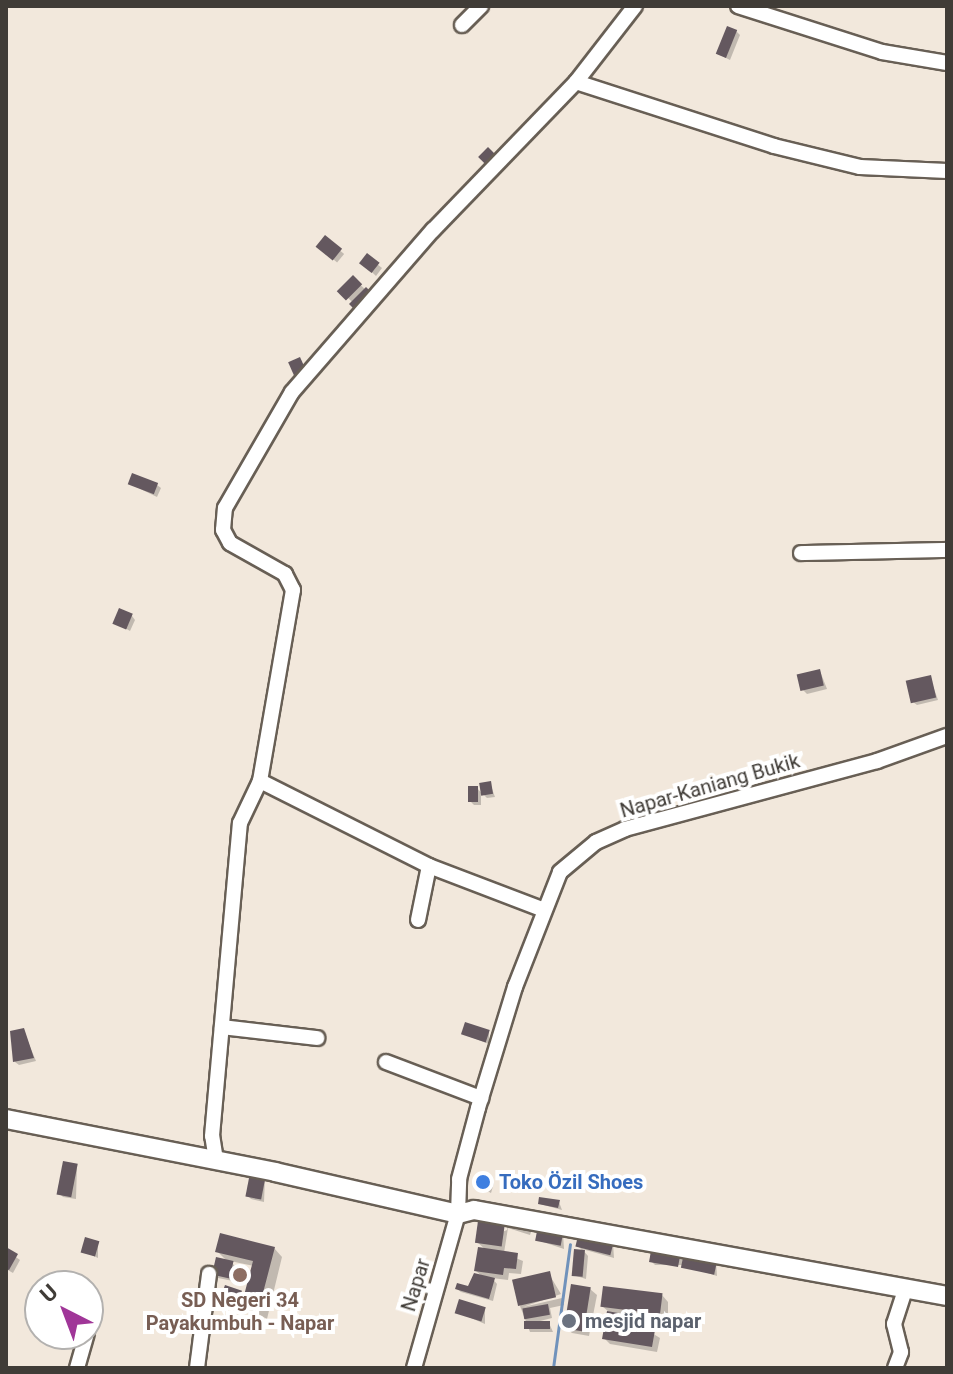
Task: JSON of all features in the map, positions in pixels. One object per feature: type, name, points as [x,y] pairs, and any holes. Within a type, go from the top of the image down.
[{"type":"main road","points":[[6,1119],[216,1160],[458,1214],[474,1210],[947,1296]]},
{"type":"street","points":[[462,25],[481,6]]},
{"type":"street","points":[[216,1160],[212,1136],[240,823],[260,781],[293,590],[285,574],[230,543],[223,530],[225,508],[292,392],[433,230],[576,82],[635,6]]},
{"type":"street","points":[[738,6],[882,52],[947,63]]},
{"type":"street","points":[[576,82],[774,146],[860,167],[947,171]]},
{"type":"street","points":[[801,553],[947,550]]},
{"type":"street","name":"Napar-Kaniang Bukik","points":[[458,1214],[459,1179],[481,1098],[544,910],[560,872],[573,859],[625,829],[877,761],[947,736]]},
{"type":"street","points":[[260,781],[429,866],[544,910]]},
{"type":"street","points":[[418,920],[429,866]]},
{"type":"street","points":[[222,1027],[317,1038]]},
{"type":"street","points":[[386,1062],[481,1098]]},
{"type":"street","name":"Napar","points":[[414,1368],[458,1214]]},
{"type":"street","points":[[197,1368],[209,1274]]},
{"type":"street","points":[[895,1368],[901,1352],[894,1324],[906,1288]]},
{"type":"building","points":[[727,26],[737,30],[726,58],[716,54]]},
{"type":"building","points":[[488,147],[497,156],[487,166],[478,157]]},
{"type":"building","points":[[325,235],[342,249],[333,261],[316,247]]},
{"type":"building","points":[[367,253],[380,263],[372,273],[359,263]]},
{"type":"building","points":[[353,275],[362,284],[346,300],[337,291]]},
{"type":"building","points":[[366,287],[375,296],[358,313],[349,304]]},
{"type":"building","points":[[300,357],[307,373],[295,378],[288,362]]},
{"type":"building","points":[[132,473],[158,483],[154,494],[128,484]]},
{"type":"building","points":[[119,608],[133,614],[126,630],[112,624]]},
{"type":"building","points":[[820,669],[824,686],[800,691],[797,674]]},
{"type":"building","points":[[931,675],[936,697],[911,703],[906,681]]},
{"type":"building","points":[[491,781],[493,794],[481,796],[479,783]]},
{"type":"building","points":[[468,786],[478,786],[478,802],[468,802]]},
{"type":"building","points":[[465,1022],[490,1030],[486,1042],[461,1034]]},
{"type":"building","points":[[24,1028],[34,1058],[13,1062],[10,1031]]},
{"type":"building","points":[[63,1161],[78,1164],[71,1197],[57,1194]]},
{"type":"building","points":[[250,1173],[266,1176],[261,1200],[245,1197]]},
{"type":"building","points":[[477,1174],[492,1177],[488,1191],[478,1188]]},
{"type":"building","points":[[539,1197],[560,1200],[558,1208],[538,1204]]},
{"type":"building","points":[[478,1221],[505,1225],[502,1247],[475,1243]]},
{"type":"building","points":[[538,1226],[564,1231],[561,1246],[535,1241]]},
{"type":"building","points":[[579,1232],[614,1241],[610,1255],[575,1247]]},
{"type":"building","points":[[220,1233],[275,1247],[258,1312],[241,1307],[253,1261],[215,1252]]},
{"type":"building","points":[[85,1237],[99,1241],[95,1257],[81,1252]]},
{"type":"building","points":[[6,1247],[18,1254],[9,1270],[6,1269]]},
{"type":"building","points":[[478,1247],[518,1253],[516,1269],[504,1268],[503,1275],[474,1271]]},
{"type":"building","points":[[574,1249],[585,1250],[583,1277],[572,1276]]},
{"type":"building","points":[[651,1251],[681,1251],[678,1267],[649,1262]]},
{"type":"building","points":[[684,1253],[717,1260],[714,1275],[681,1268]]},
{"type":"building","points":[[216,1257],[234,1261],[229,1279],[212,1275]]},
{"type":"building","points":[[550,1271],[556,1297],[518,1306],[512,1280]]},
{"type":"building","points":[[474,1273],[495,1278],[489,1299],[455,1289],[457,1283],[468,1286]]},
{"type":"building","points":[[571,1284],[591,1287],[584,1332],[564,1328]]},
{"type":"building","points":[[225,1285],[242,1291],[235,1311],[218,1305]]},
{"type":"building","points":[[603,1286],[663,1293],[660,1314],[600,1307]]},
{"type":"building","points":[[459,1299],[486,1307],[481,1322],[455,1313]]},
{"type":"building","points":[[548,1304],[550,1315],[524,1319],[522,1309]]},
{"type":"building","points":[[607,1311],[629,1315],[628,1325],[655,1330],[652,1347],[602,1339]]},
{"type":"building","points":[[632,1313],[666,1319],[665,1329],[630,1323]]},
{"type":"building","points":[[524,1321],[550,1321],[550,1329],[524,1329]]},
{"type":"waterway","points":[[553,1368],[570,1244]]},
{"type":"place","name":"Toko Özil Shoes","points":[[483,1182]]},
{"type":"place","name":"SD Negeri 34 Payakumbuh - Napar","points":[[240,1275]]},
{"type":"place","name":"mesjid napar","points":[[569,1321]]}]
